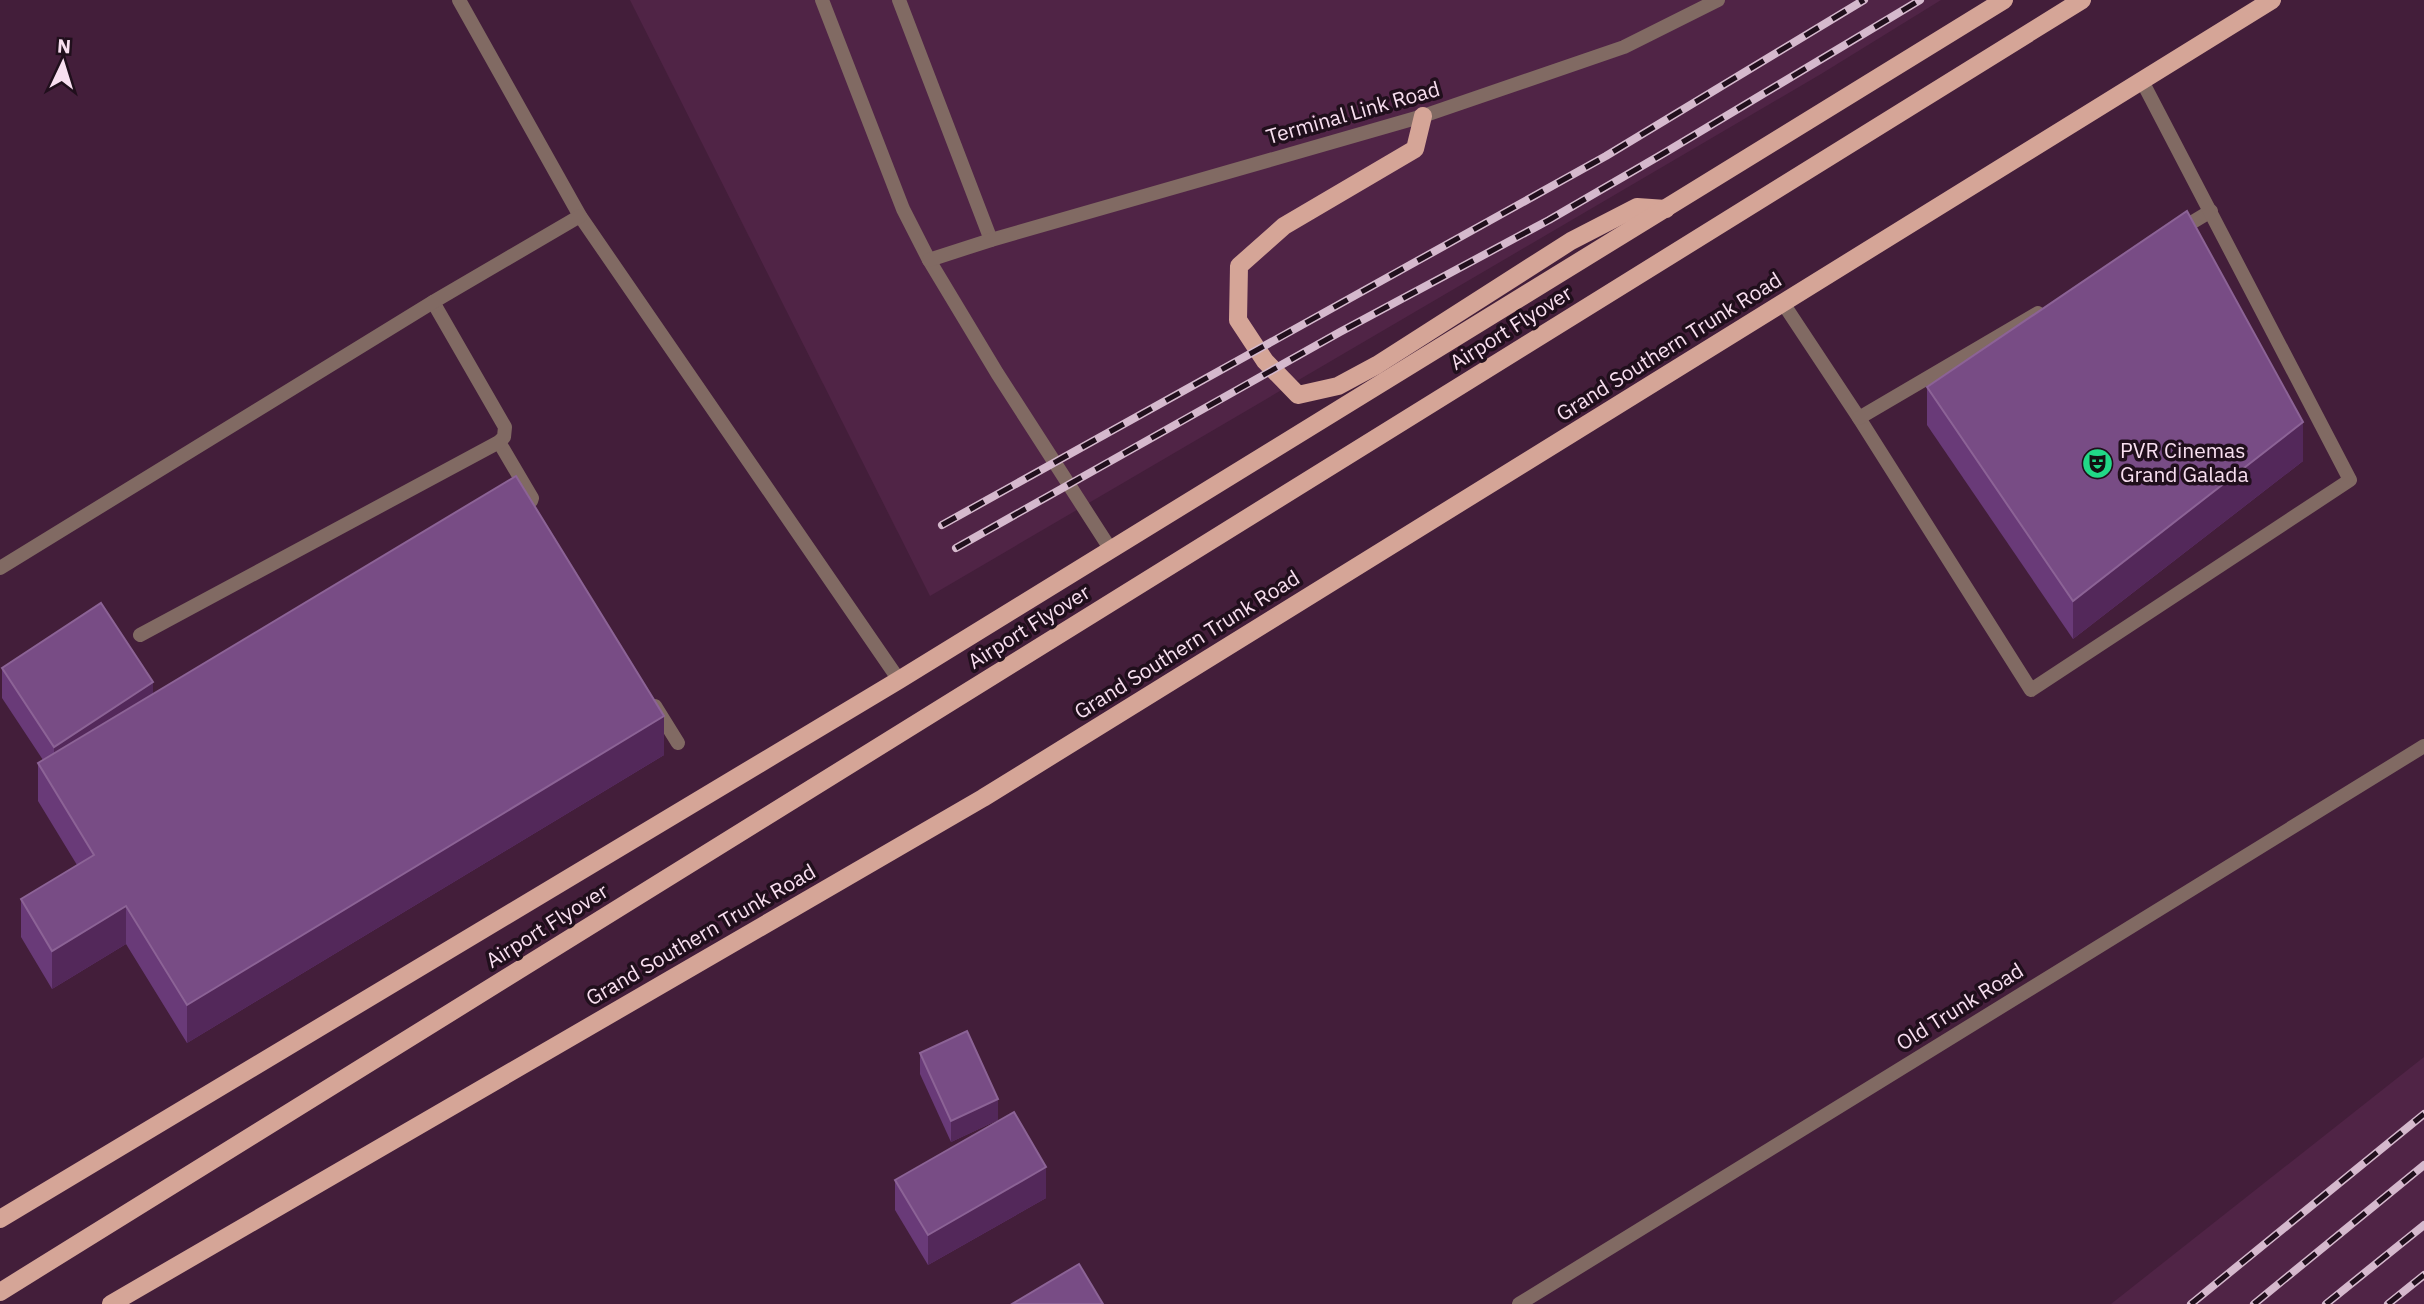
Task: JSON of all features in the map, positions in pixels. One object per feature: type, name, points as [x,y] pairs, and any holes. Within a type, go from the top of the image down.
[{"type":"main road","points":[[0,1219],[899,680],[2004,0]]},
{"type":"main road","name":"Airport Flyover","points":[[0,1292],[2082,0]]},
{"type":"main road","name":"Grand Southern Trunk Road","points":[[111,1304],[983,798],[2272,0]]},
{"type":"main road","points":[[1423,116],[1415,149],[1283,226],[1239,267],[1238,320],[1265,361],[1297,395],[1338,386],[1377,365],[1571,241],[1637,206],[1666,209]]},
{"type":"street","points":[[460,0],[580,216],[899,680]]},
{"type":"street","points":[[822,0],[903,209],[929,260],[997,373],[1111,550]]},
{"type":"street","points":[[899,0],[991,240]]},
{"type":"street","name":"Terminal Link Road","points":[[929,260],[1423,116],[1624,47],[1718,0]]},
{"type":"street","points":[[1783,303],[2031,690],[2350,480],[2142,81]]},
{"type":"street","points":[[2164,239],[2211,211]]},
{"type":"street","points":[[0,568],[433,302],[580,216]]},
{"type":"street","points":[[141,635],[504,437],[505,427],[433,302]]},
{"type":"street","points":[[1859,418],[2047,308]]},
{"type":"street","points":[[499,442],[529,491],[534,507],[507,515]]},
{"type":"street","points":[[650,697],[678,743]]},
{"type":"street","name":"Old Trunk Road","points":[[1519,1304],[2424,746]]},
{"type":"shaded area","points":[[630,0],[1941,0],[1821,74],[930,596]]},
{"type":"shaded area","points":[[2424,1057],[2424,1304],[2111,1304]]},
{"type":"building","points":[[2187,211],[2303,422],[2073,601],[1927,387]]},
{"type":"building","points":[[516,476],[664,716],[187,1005],[126,906],[52,951],[21,899],[94,855],[38,763]]},
{"type":"building","points":[[101,603],[153,682],[54,747],[2,668]]},
{"type":"building","points":[[967,1031],[998,1099],[951,1121],[920,1053]]},
{"type":"building","points":[[1014,1112],[1046,1167],[928,1235],[895,1180]]},
{"type":"building","points":[[1079,1264],[1103,1304],[1012,1304]]},
{"type":"railway","points":[[942,525],[1606,156],[1864,0]]},
{"type":"railway","points":[[956,548],[1340,332],[1549,220],[1920,0]]},
{"type":"railway","points":[[2191,1304],[2424,1114]]},
{"type":"railway","points":[[2254,1304],[2424,1165]]},
{"type":"railway","points":[[2326,1304],[2424,1225]]},
{"type":"railway","points":[[2388,1304],[2424,1275]]},
{"type":"place","name":"PVR Cinemas Grand Galada","points":[[2097,463]]}]
